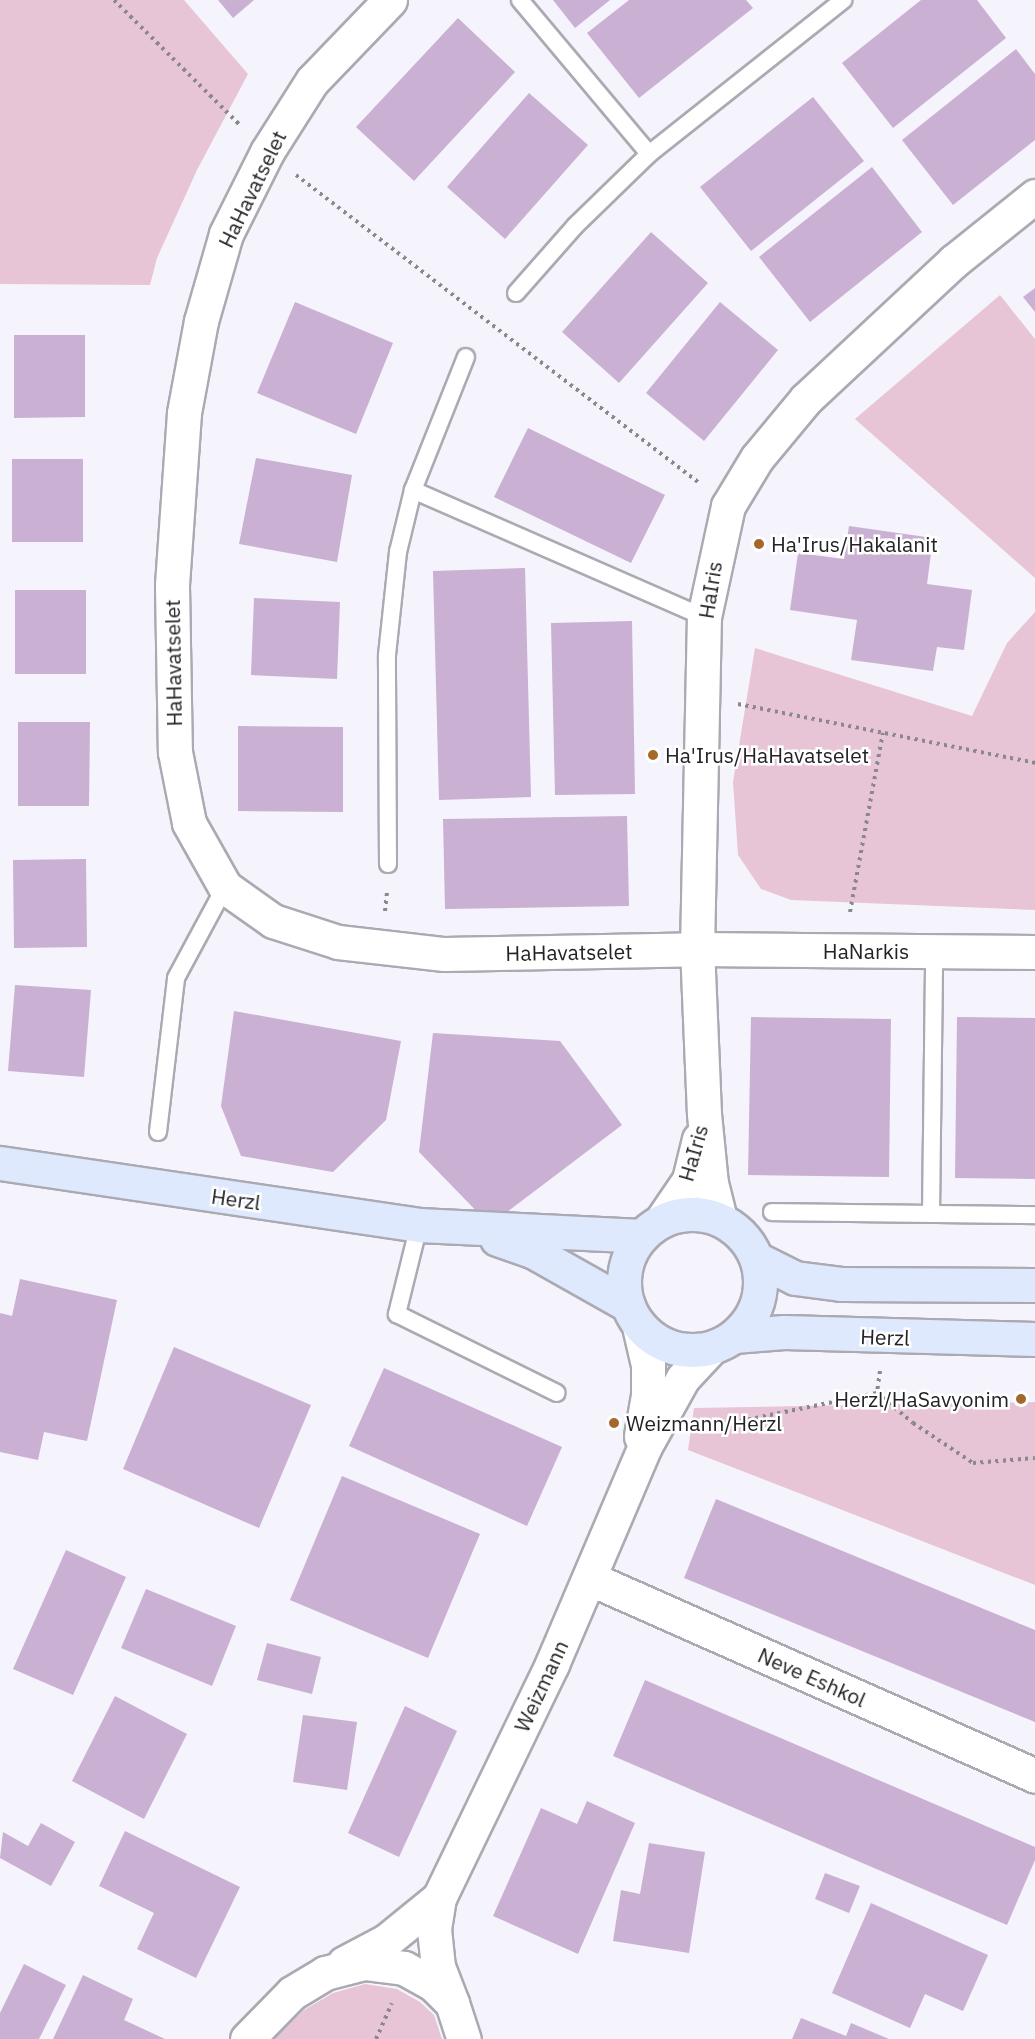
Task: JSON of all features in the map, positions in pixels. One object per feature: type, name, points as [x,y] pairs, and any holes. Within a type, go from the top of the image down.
[{"type":"street","name":"HaHavatselet","points":[[390,0],[312,81],[267,152],[226,234],[201,321],[184,413],[172,586],[175,752],[189,823],[225,886],[273,921],[338,942],[444,954],[698,949]]},
{"type":"street","name":"HaIris","points":[[720,1219],[711,1184],[704,1114],[698,949],[705,697],[704,617],[729,506],[757,458],[806,399],[954,261],[1035,195]]},
{"type":"street","name":"HaNarkis","points":[[698,949],[1035,952]]},
{"type":"street","name":"HaIris","points":[[651,1229],[689,1180],[704,1114]]},
{"type":"street","name":"Herzl","points":[[0,1163],[419,1225],[472,1230],[651,1229]]},
{"type":"street","points":[[680,1215],[720,1219],[736,1229],[757,1259],[761,1280],[758,1301],[749,1321],[723,1342],[691,1351],[672,1348],[633,1316],[625,1269],[651,1229],[680,1215]]},
{"type":"street","name":"Herzl","points":[[472,1230],[532,1251],[633,1316]]},
{"type":"street","points":[[757,1259],[795,1278],[841,1284],[1035,1285]]},
{"type":"street","name":"Weizmann","points":[[633,1316],[648,1365],[648,1395],[634,1470]]},
{"type":"street","name":"Herzl","points":[[723,1342],[783,1332],[886,1337],[1035,1339]]},
{"type":"street","name":"Weizmann","points":[[464,2039],[438,1966],[434,1929],[439,1898],[552,1664],[634,1470],[683,1378],[723,1342]]},
{"type":"street","name":"Neve Eshkol","points":[[589,1578],[1035,1776]]},
{"type":"street","name":"Weizmann","points":[[247,2039],[292,1993],[386,1941],[439,1898]]},
{"type":"street","name":"Weizmann","points":[[325,1973],[364,1963],[404,1968],[433,1984],[452,2003]]},
{"type":"lane","points":[[520,0],[649,154]]},
{"type":"lane","points":[[516,293],[575,226],[649,154],[843,0]]},
{"type":"lane","points":[[388,864],[387,655],[398,552],[413,490],[466,357]]},
{"type":"lane","points":[[413,490],[704,617]]},
{"type":"lane","points":[[158,1131],[176,978],[225,886]]},
{"type":"lane","points":[[931,1214],[934,951]]},
{"type":"lane","points":[[772,1212],[1035,1215]]},
{"type":"lane","points":[[419,1225],[397,1314],[557,1393]]},
{"type":"path","points":[[114,0],[267,152],[729,506]]},
{"type":"path","points":[[705,697],[1035,763]]},
{"type":"path","points":[[843,951],[883,733]]},
{"type":"path","points":[[383,948],[388,864]]},
{"type":"path","points":[[877,1393],[886,1337]]},
{"type":"path","points":[[726,1424],[877,1393]]},
{"type":"path","points":[[877,1393],[913,1423],[973,1462],[1035,1458]]},
{"type":"shaded area","points":[[0,0],[184,0],[248,74],[197,170],[157,258],[150,285],[0,284]]},
{"type":"shaded area","points":[[1000,295],[1035,339],[1035,578],[855,419]]},
{"type":"shaded area","points":[[1035,612],[1035,910],[791,900],[761,889],[738,855],[733,782],[755,648],[972,716],[1007,643]]},
{"type":"shaded area","points":[[1035,1402],[1035,1585],[688,1450],[694,1408]]},
{"type":"shaded area","points":[[365,1984],[397,1989],[420,2002],[434,2015],[442,2039],[274,2039],[304,2010],[333,1993]]},
{"type":"building","points":[[218,0],[254,0],[233,18]]},
{"type":"building","points":[[553,0],[610,0],[575,28]]},
{"type":"building","points":[[629,0],[746,0],[753,8],[639,98],[587,33]]},
{"type":"building","points":[[921,0],[977,0],[1006,38],[893,128],[842,63]]},
{"type":"building","points":[[458,18],[515,72],[414,181],[356,127]]},
{"type":"building","points":[[1016,49],[1035,74],[1035,140],[953,205],[902,140]]},
{"type":"building","points":[[529,93],[588,145],[505,239],[447,187]]},
{"type":"building","points":[[813,97],[864,161],[751,251],[700,187]]},
{"type":"building","points":[[872,167],[922,232],[810,322],[759,257]]},
{"type":"building","points":[[651,232],[708,283],[619,383],[562,332]]},
{"type":"building","points":[[1035,288],[1035,312],[1023,297]]},
{"type":"building","points":[[295,302],[393,343],[356,434],[257,393]]},
{"type":"building","points":[[720,302],[778,350],[704,441],[646,393]]},
{"type":"building","points":[[14,335],[85,335],[85,417],[14,418]]},
{"type":"building","points":[[528,428],[665,495],[631,563],[494,497]]},
{"type":"building","points":[[256,458],[352,475],[337,562],[239,544]]},
{"type":"building","points":[[12,459],[83,459],[83,542],[12,542]]},
{"type":"building","points":[[849,526],[933,538],[927,584],[972,590],[964,650],[937,647],[933,671],[851,660],[857,620],[790,610],[798,553],[844,559]]},
{"type":"building","points":[[525,568],[531,797],[439,800],[433,571]]},
{"type":"building","points":[[15,590],[86,590],[86,674],[15,674]]},
{"type":"building","points":[[254,598],[340,602],[337,679],[251,675]]},
{"type":"building","points":[[632,621],[635,794],[555,795],[551,623]]},
{"type":"building","points":[[18,722],[90,722],[89,806],[18,806]]},
{"type":"building","points":[[238,726],[343,727],[343,812],[238,811]]},
{"type":"building","points":[[627,816],[629,906],[445,909],[443,819]]},
{"type":"building","points":[[86,859],[87,947],[14,948],[13,860]]},
{"type":"building","points":[[15,985],[91,990],[84,1077],[8,1071]]},
{"type":"building","points":[[234,1011],[401,1041],[386,1120],[333,1172],[241,1156],[221,1106]]},
{"type":"building","points":[[751,1017],[891,1019],[889,1177],[748,1175]]},
{"type":"building","points":[[957,1017],[1035,1018],[1035,1179],[955,1178]]},
{"type":"building","points":[[433,1033],[560,1041],[622,1125],[490,1225],[419,1152]]},
{"type":"building","points":[[20,1279],[117,1300],[87,1441],[44,1432],[38,1460],[0,1452],[0,1313],[12,1316]]},
{"type":"building","points":[[174,1347],[311,1405],[259,1528],[123,1469]]},
{"type":"building","points":[[384,1368],[562,1447],[527,1526],[349,1446]]},
{"type":"building","points":[[342,1476],[480,1534],[428,1658],[290,1600]]},
{"type":"building","points":[[716,1499],[1035,1630],[1035,1722],[684,1578]]},
{"type":"building","points":[[66,1550],[126,1577],[73,1695],[13,1669]]},
{"type":"building","points":[[146,1589],[236,1626],[212,1686],[121,1648]]},
{"type":"building","points":[[267,1643],[321,1657],[312,1694],[257,1680]]},
{"type":"building","points":[[645,1680],[1035,1847],[1035,1860],[1007,1925],[613,1756]]},
{"type":"building","points":[[115,1696],[187,1734],[144,1819],[72,1781]]},
{"type":"building","points":[[405,1706],[457,1731],[399,1857],[348,1833]]},
{"type":"building","points":[[303,1715],[357,1722],[347,1790],[293,1782]]},
{"type":"building","points":[[587,1801],[635,1823],[578,1954],[493,1916],[541,1808],[577,1824]]},
{"type":"building","points":[[41,1823],[75,1842],[51,1886],[0,1858],[3,1832],[28,1846]]},
{"type":"building","points":[[125,1831],[240,1887],[196,1978],[137,1949],[154,1913],[99,1886]]},
{"type":"building","points":[[649,1843],[705,1852],[689,1953],[613,1941],[621,1890],[640,1894]]},
{"type":"building","points":[[825,1873],[860,1886],[849,1913],[815,1899]]},
{"type":"building","points":[[871,1903],[988,1955],[963,2011],[925,1994],[910,2028],[832,1993]]},
{"type":"building","points":[[24,1964],[66,1985],[39,2039],[0,2039],[0,2013]]},
{"type":"building","points":[[83,1975],[133,1999],[124,2020],[165,2039],[53,2039]]},
{"type":"building","points":[[801,2018],[846,2036],[851,2023],[889,2039],[792,2039]]},
{"type":"place","name":"Ha'Irus/Hakalanit","points":[[759,544]]},
{"type":"place","name":"Ha'Irus/HaHavatselet","points":[[653,755]]},
{"type":"place","name":"Herzl/HaSavyonim","points":[[1021,1399]]},
{"type":"place","name":"Weizmann/Herzl","points":[[614,1423]]}]
